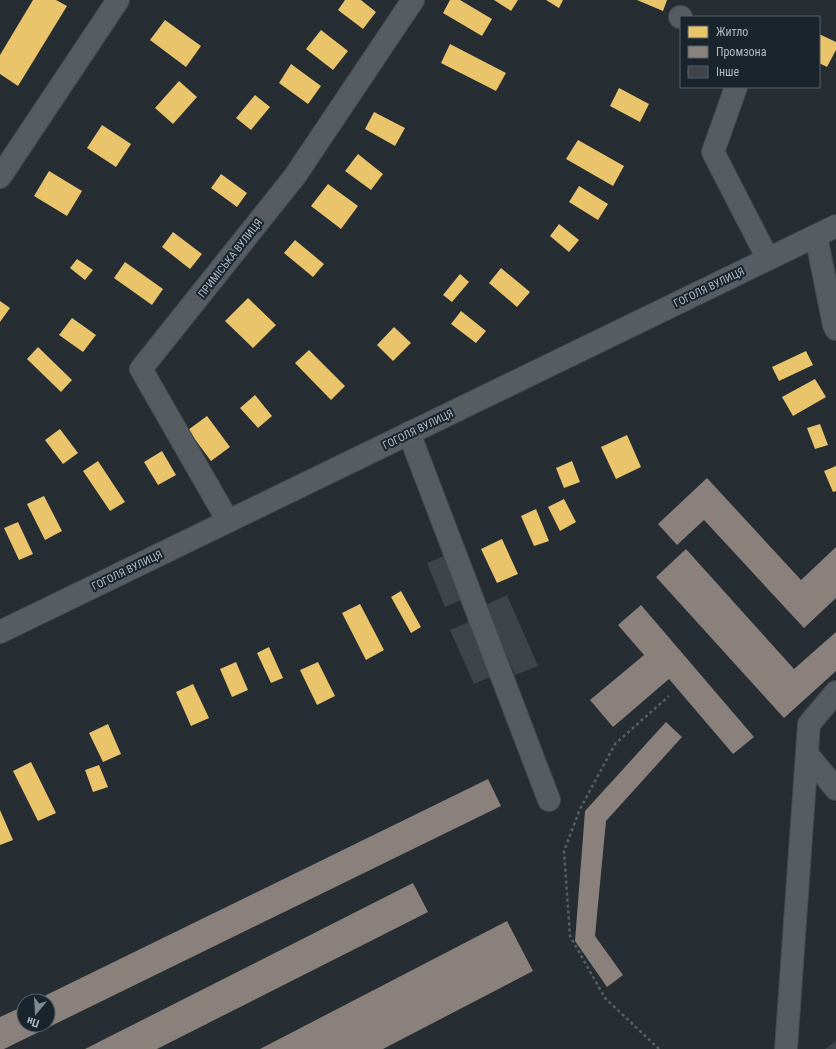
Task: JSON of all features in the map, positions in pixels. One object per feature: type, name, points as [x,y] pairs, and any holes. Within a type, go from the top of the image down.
[{"type":"main road","name":"ГОГОЛЯ ВУЛИЦЯ","points":[[0,632],[836,226]]},
{"type":"street","points":[[0,177],[118,0]]},
{"type":"street","name":"ПРИМІСЬКА ВУЛИЦЯ","points":[[228,521],[141,369],[295,176],[413,0]]},
{"type":"street","points":[[736,88],[713,152],[768,259]]},
{"type":"street","points":[[816,236],[836,329]]},
{"type":"street","points":[[409,433],[549,800]]},
{"type":"street","points":[[786,1049],[809,724],[836,692]]},
{"type":"street","points":[[807,754],[836,789]]},
{"type":"path","points":[[659,1049],[605,998],[570,936],[564,851],[580,809],[615,744],[669,696]]},
{"type":"building: Житло","points":[[33,0],[56,0],[67,6],[18,86],[0,74],[0,55]]},
{"type":"building: Житло","points":[[345,0],[361,0],[376,12],[363,29],[338,10]]},
{"type":"building: Житло","points":[[450,0],[460,0],[492,19],[482,36],[443,13]]},
{"type":"building: Житло","points":[[494,0],[518,0],[511,11]]},
{"type":"building: Житло","points":[[546,0],[563,0],[559,8]]},
{"type":"building: Житло","points":[[637,0],[667,0],[663,11]]},
{"type":"building: Житло","points":[[165,20],[201,46],[186,67],[150,40]]},
{"type":"building: Житло","points":[[321,30],[348,51],[333,70],[306,49]]},
{"type":"building: Житло","points":[[820,34],[836,42],[836,50],[827,67],[820,64]]},
{"type":"building: Житло","points":[[450,44],[506,73],[496,91],[441,63]]},
{"type":"building: Житло","points":[[291,64],[321,86],[308,104],[279,83]]},
{"type":"building: Житло","points":[[179,81],[197,97],[173,124],[155,108]]},
{"type":"building: Житло","points":[[619,88],[649,104],[640,122],[610,106]]},
{"type":"building: Житло","points":[[255,95],[270,107],[251,130],[236,118]]},
{"type":"building: Житло","points":[[374,112],[405,128],[395,146],[365,129]]},
{"type":"building: Житло","points":[[102,125],[131,144],[116,167],[87,148]]},
{"type":"building: Житло","points":[[578,140],[624,166],[613,186],[566,159]]},
{"type":"building: Житло","points":[[358,154],[383,174],[371,190],[345,171]]},
{"type":"building: Житло","points":[[49,171],[82,191],[67,216],[34,196]]},
{"type":"building: Житло","points":[[221,174],[247,193],[237,207],[211,188]]},
{"type":"building: Житло","points":[[328,184],[358,206],[341,229],[311,206]]},
{"type":"building: Житло","points":[[579,186],[608,204],[598,220],[569,202]]},
{"type":"building: Житло","points":[[559,224],[579,240],[569,252],[550,236]]},
{"type":"building: Житло","points":[[173,232],[202,254],[190,269],[162,247]]},
{"type":"building: Житло","points":[[295,240],[324,264],[313,277],[284,253]]},
{"type":"building: Житло","points":[[77,259],[93,270],[85,280],[70,268]]},
{"type":"building: Житло","points":[[125,262],[163,289],[152,305],[114,278]]},
{"type":"building: Житло","points":[[501,268],[530,292],[517,307],[489,283]]},
{"type":"building: Житло","points":[[460,274],[469,282],[452,302],[443,295]]},
{"type":"building: Житло","points":[[248,298],[276,325],[253,348],[225,321]]},
{"type":"building: Житло","points":[[0,301],[10,308],[0,322]]},
{"type":"building: Житло","points":[[461,311],[486,331],[476,343],[451,324]]},
{"type":"building: Житло","points":[[72,318],[96,335],[83,352],[59,335]]},
{"type":"building: Житло","points":[[394,327],[411,343],[393,361],[377,345]]},
{"type":"building: Житло","points":[[38,347],[72,380],[61,392],[27,359]]},
{"type":"building: Житло","points":[[309,350],[345,386],[331,400],[295,363]]},
{"type":"building: Житло","points":[[806,351],[813,365],[779,381],[772,367]]},
{"type":"building: Житло","points":[[815,379],[826,397],[793,416],[782,397]]},
{"type":"building: Житло","points":[[255,395],[272,416],[258,428],[240,408]]},
{"type":"building: Житло","points":[[207,416],[230,447],[211,461],[188,430]]},
{"type":"building: Житло","points":[[820,424],[828,445],[815,449],[807,428]]},
{"type":"building: Житло","points":[[60,429],[78,453],[63,464],[45,440]]},
{"type":"building: Житло","points":[[627,435],[641,467],[616,479],[601,447]]},
{"type":"building: Житло","points":[[162,451],[176,475],[158,485],[144,462]]},
{"type":"building: Житло","points":[[98,461],[125,502],[110,511],[83,471]]},
{"type":"building: Житло","points":[[572,461],[580,482],[564,488],[556,468]]},
{"type":"building: Житло","points":[[836,466],[836,491],[833,492],[824,471]]},
{"type":"building: Житло","points":[[44,496],[62,531],[45,540],[27,504]]},
{"type":"building: Житло","points":[[564,499],[576,522],[560,531],[548,507]]},
{"type":"building: Житло","points":[[536,509],[549,541],[534,546],[521,516]]},
{"type":"building: Житло","points":[[18,522],[33,554],[19,560],[4,528]]},
{"type":"building: Житло","points":[[502,539],[518,574],[497,583],[481,549]]},
{"type":"building: Житло","points":[[401,591],[421,627],[411,633],[391,597]]},
{"type":"building: Житло","points":[[360,604],[384,650],[366,660],[342,613]]},
{"type":"building: Житло","points":[[269,647],[283,678],[271,683],[257,653]]},
{"type":"building: Житло","points":[[236,662],[248,690],[232,697],[220,669]]},
{"type":"building: Житло","points":[[318,662],[335,696],[317,705],[300,670]]},
{"type":"building: Житло","points":[[193,684],[209,718],[191,726],[176,692]]},
{"type":"building: Житло","points":[[108,724],[121,754],[103,762],[89,733]]},
{"type":"building: Житло","points":[[31,762],[56,813],[38,821],[13,771]]},
{"type":"building: Житло","points":[[99,765],[108,787],[93,792],[85,770]]},
{"type":"building: Житло","points":[[0,810],[13,840],[0,845]]},
{"type":"building: Промзона","points":[[707,478],[801,580],[836,547],[836,598],[804,628],[704,520],[677,545],[658,524]]},
{"type":"building: Промзона","points":[[686,549],[794,669],[836,632],[836,671],[784,718],[656,577]]},
{"type":"building: Промзона","points":[[641,605],[754,737],[733,754],[669,679],[613,727],[590,700],[644,655],[618,625]]},
{"type":"building: Промзона","points":[[666,722],[682,737],[606,821],[595,936],[623,975],[607,987],[575,941],[585,811]]},
{"type":"building: Промзона","points":[[488,779],[501,806],[56,1024],[56,993],[50,993]]},
{"type":"building: Промзона","points":[[413,883],[428,912],[157,1049],[85,1049]]},
{"type":"building: Промзона","points":[[507,921],[533,971],[383,1049],[260,1049]]},
{"type":"building: Промзона","points":[[16,1010],[16,1033],[37,1033],[4,1049],[0,1049],[0,1017]]},
{"type":"building: Інше","points":[[446,555],[464,599],[445,607],[427,563]]},
{"type":"building: Інше","points":[[507,595],[538,666],[515,675],[485,605]]},
{"type":"building: Інше","points":[[471,621],[495,675],[474,684],[450,630]]},
{"type":"building: Інше","points":[[836,1041],[836,1049],[825,1049]]}]
